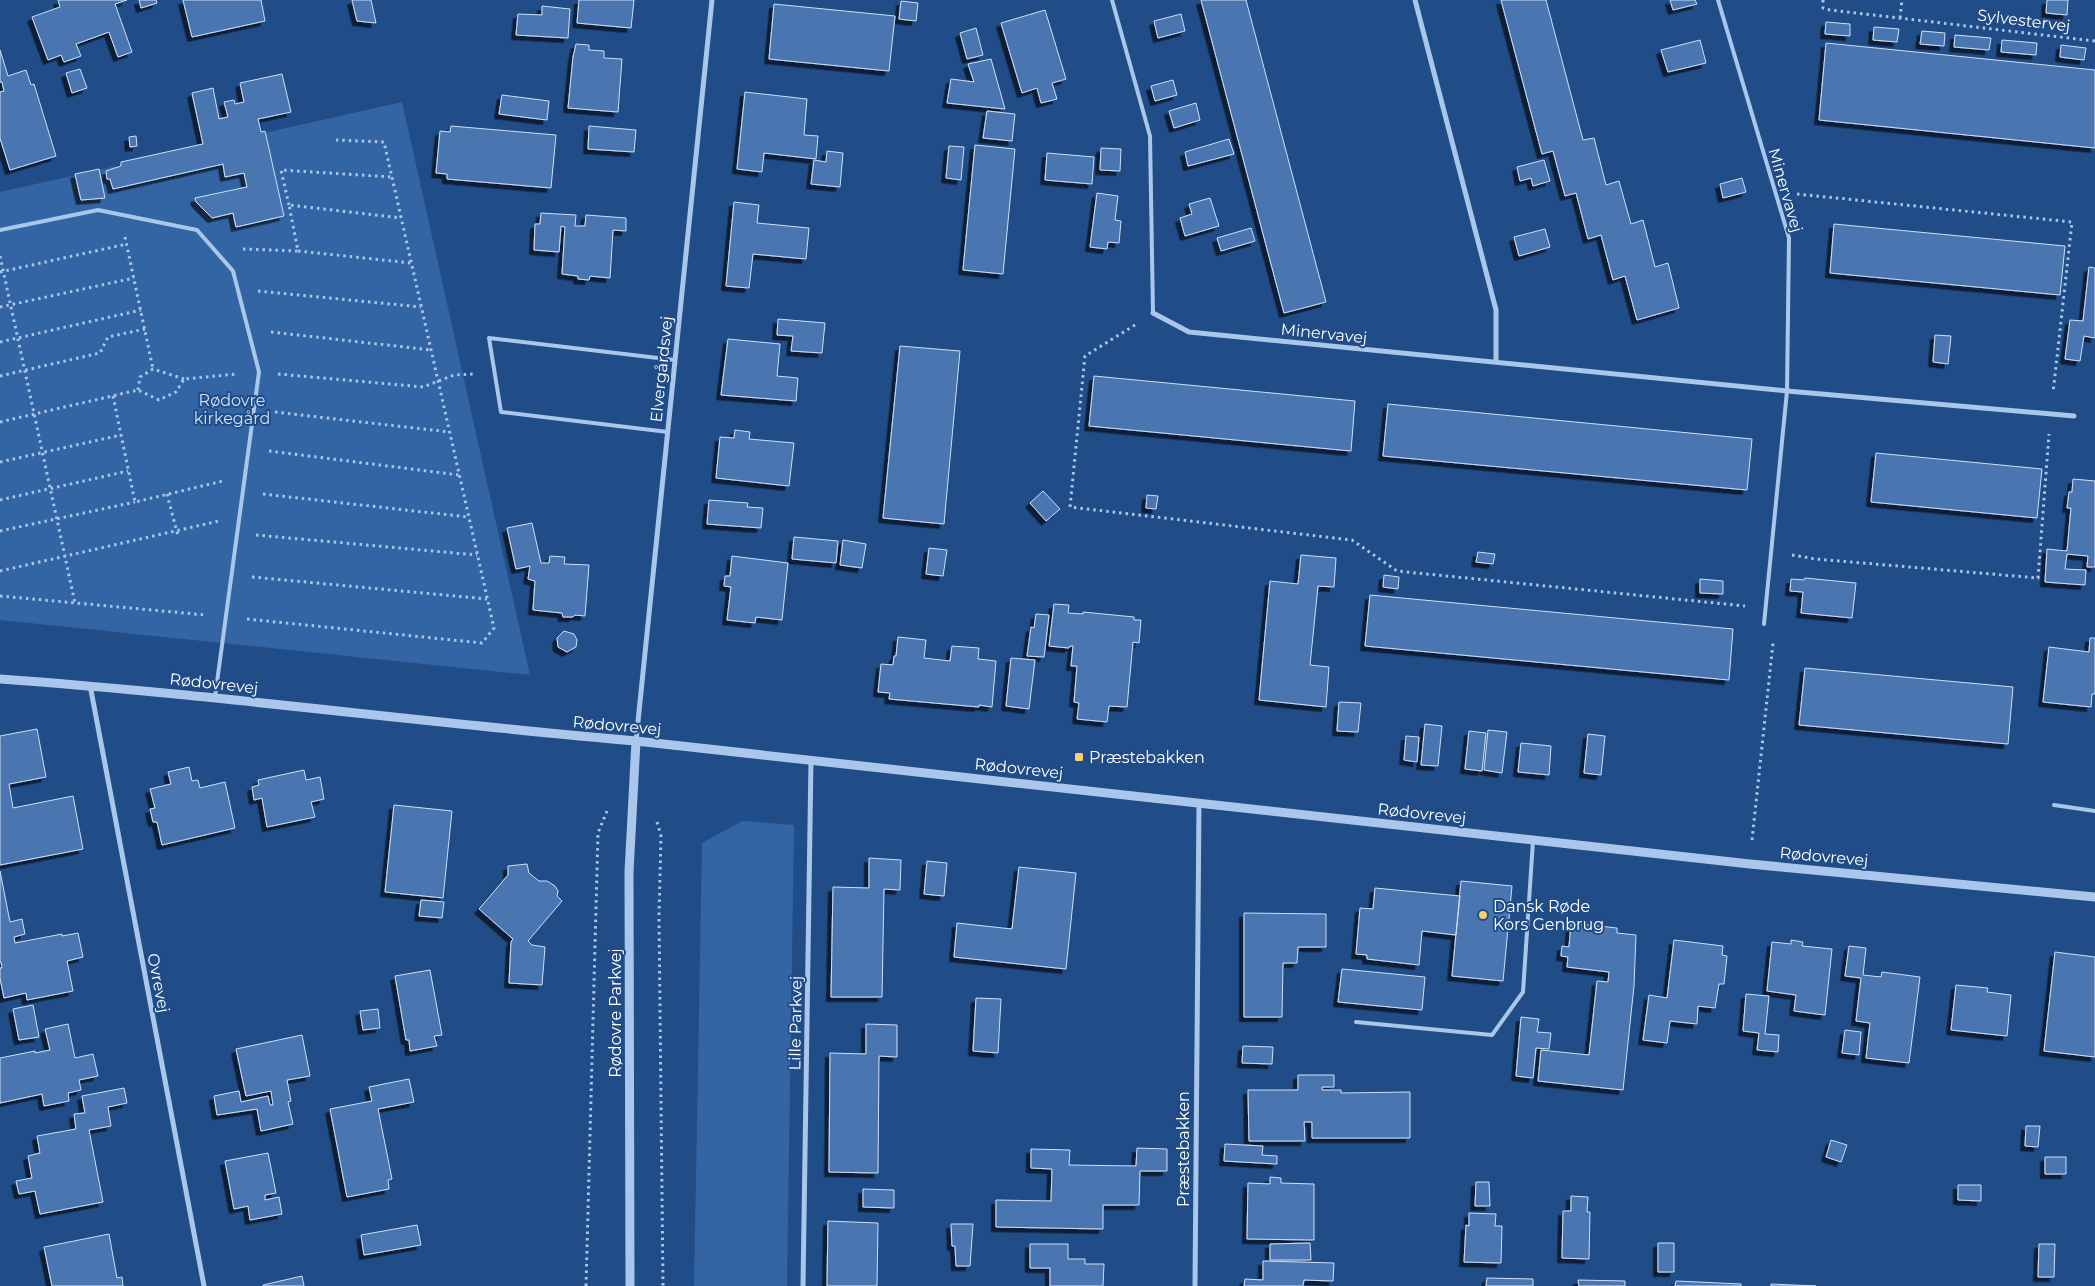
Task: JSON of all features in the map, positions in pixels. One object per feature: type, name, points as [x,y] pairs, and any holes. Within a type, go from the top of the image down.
[{"type":"street","name":"Elvergårdsvej","points":[[636,741],[712,0]]},
{"type":"street","points":[[1415,0],[1496,310],[1496,362]]},
{"type":"street","name":"Minervavej","points":[[1153,313],[1189,332],[1787,391],[2074,416]]},
{"type":"street","name":"Rødovrevej","points":[[0,678],[90,685],[636,741],[1750,864],[2095,897]]},
{"type":"street","name":"Ovrevej","points":[[90,685],[204,1286]]},
{"type":"street","name":"Rødovre Parkvej","points":[[630,1286],[629,872],[636,741]]},
{"type":"street","name":"Lille Parkvej","points":[[803,1286],[811,760]]},
{"type":"street","name":"Præstebakken","points":[[1195,1286],[1199,803]]},
{"type":"lane","points":[[1112,0],[1150,136],[1153,313]]},
{"type":"lane","name":"Minervavej","points":[[1718,1],[1788,238],[1787,391],[1764,624]]},
{"type":"lane","points":[[0,230],[98,210],[197,230],[233,271],[259,372],[215,698]]},
{"type":"lane","points":[[668,432],[501,412],[489,338],[675,360]]},
{"type":"lane","points":[[2054,805],[2095,811]]},
{"type":"lane","points":[[1356,1022],[1492,1035],[1523,992],[1533,840]]},
{"type":"path","name":"Sylvestervej","points":[[1823,0],[1823,8],[1830,10],[2095,41]]},
{"type":"path","points":[[1900,18],[1902,0]]},
{"type":"path","points":[[0,596],[482,643],[494,628],[384,142],[336,140]]},
{"type":"path","points":[[298,251],[281,170],[392,176]]},
{"type":"path","points":[[289,205],[401,218]]},
{"type":"path","points":[[120,215],[153,369]]},
{"type":"path","points":[[2,272],[126,244]]},
{"type":"path","points":[[212,248],[298,251],[411,263]]},
{"type":"path","points":[[0,256],[74,603]]},
{"type":"path","points":[[0,307],[134,278]]},
{"type":"path","points":[[238,289],[421,307]]},
{"type":"path","points":[[0,342],[141,310]]},
{"type":"path","points":[[1153,313],[1085,356],[1070,507],[1352,540],[1397,571],[1766,608]]},
{"type":"path","points":[[0,376],[100,353],[108,337],[144,329]]},
{"type":"path","points":[[248,330],[431,350]]},
{"type":"path","points":[[138,390],[140,377],[153,369],[184,379],[259,372],[423,387],[454,375],[494,374]]},
{"type":"path","points":[[0,422],[138,390],[159,400],[176,392],[184,379]]},
{"type":"path","points":[[112,396],[135,502]]},
{"type":"path","points":[[255,410],[450,432]]},
{"type":"path","points":[[0,462],[120,435]]},
{"type":"path","points":[[249,448],[459,475]]},
{"type":"path","points":[[0,500],[128,472]]},
{"type":"path","points":[[0,531],[246,476]]},
{"type":"path","points":[[244,492],[468,517]]},
{"type":"path","points":[[167,494],[178,536]]},
{"type":"path","points":[[0,571],[240,516]]},
{"type":"path","points":[[238,533],[477,555]]},
{"type":"path","points":[[232,576],[487,599]]},
{"type":"path","points":[[1750,864],[1773,640],[1764,624]]},
{"type":"path","points":[[586,1286],[598,833],[610,805]]},
{"type":"path","points":[[656,817],[661,836],[659,916],[663,1286]]},
{"type":"green space","name":"Rødovre kirkegård","points":[[402,102],[530,675],[0,620],[0,192]]},
{"type":"green space","points":[[742,821],[794,825],[787,1286],[694,1286],[702,843]]},
{"type":"building","points":[[58,0],[127,0],[115,4],[132,52],[118,57],[109,32],[76,44],[81,56],[64,62],[61,55],[48,60],[32,17],[60,7]]},
{"type":"building","points":[[139,0],[156,0],[157,3],[141,8]]},
{"type":"building","points":[[183,0],[261,0],[265,21],[192,37]]},
{"type":"building","points":[[352,0],[371,0],[376,23],[357,21]]},
{"type":"building","points":[[579,0],[634,0],[631,28],[577,23]]},
{"type":"building","points":[[1201,0],[1246,0],[1326,302],[1284,313]]},
{"type":"building","points":[[1501,0],[1546,0],[1583,140],[1594,138],[1606,185],[1619,181],[1631,224],[1643,220],[1655,267],[1668,263],[1679,308],[1637,320],[1625,276],[1613,280],[1601,235],[1588,239],[1576,193],[1565,196],[1553,151],[1542,154]]},
{"type":"building","points":[[1670,0],[1695,0],[1697,4],[1673,10]]},
{"type":"building","points":[[2047,0],[2068,0],[2067,15],[2046,13]]},
{"type":"building","points":[[901,1],[918,3],[916,21],[899,19]]},
{"type":"building","points":[[774,4],[895,16],[889,71],[769,59]]},
{"type":"building","points":[[542,6],[570,9],[568,38],[516,35],[518,14],[542,15]]},
{"type":"building","points":[[1045,10],[1066,79],[1052,83],[1057,99],[1041,103],[1037,88],[1022,93],[1001,23]]},
{"type":"building","points":[[1181,14],[1185,31],[1158,38],[1154,21]]},
{"type":"building","points":[[1826,22],[1850,24],[1850,36],[1825,34]]},
{"type":"building","points":[[1874,27],[1899,29],[1897,42],[1873,40]]},
{"type":"building","points":[[976,28],[983,55],[967,59],[960,33]]},
{"type":"building","points":[[1922,31],[1945,33],[1944,46],[1920,44]]},
{"type":"building","points":[[1955,35],[1991,38],[1989,50],[1954,47]]},
{"type":"building","points":[[1700,40],[1706,63],[1668,72],[1661,50]]},
{"type":"building","points":[[2002,40],[2037,43],[2036,55],[2001,52]]},
{"type":"building","points":[[1826,43],[2095,70],[2095,148],[1819,120]]},
{"type":"building","points":[[576,44],[589,45],[589,50],[604,51],[604,58],[622,59],[618,112],[568,108]]},
{"type":"building","points":[[2061,45],[2086,48],[2084,60],[2060,57]]},
{"type":"building","points":[[0,50],[8,76],[26,70],[31,85],[34,84],[56,156],[10,170],[0,138],[0,92],[4,91],[2,82],[0,82]]},
{"type":"building","points":[[991,59],[1005,109],[947,103],[951,79],[974,82],[968,64]]},
{"type":"building","points":[[80,69],[87,88],[72,93],[66,73]]},
{"type":"building","points":[[282,74],[291,112],[258,119],[261,132],[265,131],[284,216],[236,227],[233,213],[212,218],[196,202],[195,198],[247,187],[244,173],[225,177],[223,164],[113,189],[110,179],[107,179],[106,171],[121,166],[121,162],[203,144],[192,93],[213,88],[219,119],[228,117],[224,102],[234,100],[235,104],[244,102],[240,83]]},
{"type":"building","points":[[1173,80],[1177,95],[1155,101],[1151,86]]},
{"type":"building","points":[[745,92],[807,99],[804,135],[818,136],[816,159],[764,153],[762,172],[737,169]]},
{"type":"building","points":[[502,95],[549,101],[547,120],[499,114]]},
{"type":"building","points":[[1196,103],[1200,120],[1174,128],[1169,111]]},
{"type":"building","points":[[987,111],[1015,114],[1012,141],[983,138]]},
{"type":"building","points":[[451,126],[556,135],[551,188],[447,179],[447,174],[436,173],[440,131],[450,132]]},
{"type":"building","points":[[589,126],[636,130],[634,152],[588,149]]},
{"type":"building","points":[[136,136],[137,146],[130,147],[129,137]]},
{"type":"building","points":[[1229,139],[1234,154],[1188,166],[1185,152]]},
{"type":"building","points":[[975,145],[1015,149],[1003,274],[963,270]]},
{"type":"building","points":[[949,146],[964,147],[961,180],[946,178]]},
{"type":"building","points":[[1101,148],[1121,149],[1120,171],[1100,170]]},
{"type":"building","points":[[827,151],[843,153],[840,187],[811,184],[814,160],[826,162]]},
{"type":"building","points":[[1047,153],[1094,157],[1092,184],[1045,180]]},
{"type":"building","points":[[1544,160],[1550,181],[1533,186],[1531,178],[1520,181],[1517,167]]},
{"type":"building","points":[[99,169],[105,198],[81,200],[75,174]]},
{"type":"building","points":[[1742,178],[1746,192],[1723,198],[1720,184]]},
{"type":"building","points":[[1097,193],[1118,196],[1115,220],[1121,221],[1119,243],[1108,242],[1107,249],[1090,247]]},
{"type":"building","points":[[1210,198],[1219,226],[1185,236],[1180,218],[1192,214],[1189,204]]},
{"type":"building","points":[[734,202],[759,205],[757,223],[809,228],[806,259],[753,254],[749,288],[726,286]]},
{"type":"building","points":[[541,213],[576,215],[575,226],[585,226],[586,215],[626,218],[626,231],[613,230],[610,278],[590,276],[589,280],[578,279],[578,276],[562,274],[565,227],[561,226],[559,252],[534,250],[535,224],[540,224]]},
{"type":"building","points":[[1834,224],[2065,246],[2060,295],[1830,273]]},
{"type":"building","points":[[1251,228],[1255,241],[1221,251],[1217,238]]},
{"type":"building","points":[[1545,229],[1550,247],[1519,256],[1514,237]]},
{"type":"building","points":[[2089,267],[2095,268],[2095,338],[2084,336],[2080,361],[2065,359],[2070,320],[2083,321]]},
{"type":"building","points":[[778,319],[825,323],[822,353],[791,351],[793,336],[777,335]]},
{"type":"building","points":[[1935,335],[1951,336],[1948,364],[1933,362]]},
{"type":"building","points":[[728,339],[780,344],[777,376],[798,378],[796,401],[721,395]]},
{"type":"building","points":[[900,346],[960,351],[944,524],[883,518]]},
{"type":"building","points":[[1094,376],[1355,401],[1351,451],[1089,426]]},
{"type":"building","points":[[1388,404],[1752,439],[1747,490],[1383,456]]},
{"type":"building","points":[[735,430],[750,432],[749,439],[794,443],[789,486],[716,478],[720,437],[734,438]]},
{"type":"building","points":[[1876,453],[2042,469],[2037,518],[1871,502]]},
{"type":"building","points":[[2073,479],[2095,481],[2095,567],[2087,567],[2088,556],[2067,554],[2065,569],[2086,570],[2085,585],[2045,582],[2047,549],[2067,551],[2071,508],[2067,508],[2069,492],[2072,492]]},
{"type":"building","points":[[1043,491],[1060,509],[1046,521],[1030,503]]},
{"type":"building","points":[[1147,495],[1158,496],[1156,509],[1146,508]]},
{"type":"building","points":[[709,500],[748,503],[747,507],[763,508],[761,528],[707,524]]},
{"type":"building","points":[[532,523],[541,563],[549,563],[550,556],[565,557],[564,564],[589,565],[585,616],[563,617],[562,613],[533,610],[535,581],[528,579],[530,566],[516,569],[507,528]]},
{"type":"building","points":[[794,537],[838,541],[836,563],[792,559]]},
{"type":"building","points":[[843,540],[866,544],[862,568],[840,565]]},
{"type":"building","points":[[929,548],[947,550],[943,576],[926,574]]},
{"type":"building","points":[[1478,552],[1495,554],[1493,564],[1476,562]]},
{"type":"building","points":[[1301,555],[1336,558],[1334,587],[1318,586],[1310,665],[1329,667],[1326,707],[1259,700],[1270,581],[1298,584]]},
{"type":"building","points":[[732,556],[788,563],[782,620],[756,617],[755,623],[727,620],[731,587],[724,586],[725,576],[730,576]]},
{"type":"building","points":[[1384,575],[1399,577],[1398,589],[1383,587]]},
{"type":"building","points":[[1805,578],[1856,583],[1852,618],[1801,613],[1803,592],[1790,591],[1791,579],[1804,580]]},
{"type":"building","points":[[1700,579],[1723,581],[1723,594],[1700,593]]},
{"type":"building","points":[[1370,595],[1733,629],[1729,680],[1365,646]]},
{"type":"building","points":[[1054,604],[1069,605],[1068,613],[1083,614],[1083,612],[1134,617],[1134,620],[1141,620],[1139,643],[1133,642],[1127,707],[1109,706],[1107,722],[1077,719],[1079,703],[1074,702],[1077,666],[1071,666],[1073,646],[1069,648],[1049,646]]},
{"type":"building","points":[[1036,614],[1049,615],[1044,657],[1027,656],[1031,627],[1034,628]]},
{"type":"building","points":[[564,631],[574,634],[577,640],[576,647],[567,652],[558,647],[557,638]]},
{"type":"building","points":[[898,637],[926,640],[924,658],[950,661],[952,646],[979,648],[978,659],[996,661],[992,707],[889,699],[890,693],[878,692],[881,664],[893,665]]},
{"type":"building","points":[[2090,638],[2095,638],[2095,694],[2092,694],[2091,707],[2043,702],[2049,647],[2089,652]]},
{"type":"building","points":[[1011,658],[1035,660],[1029,709],[1006,706]]},
{"type":"building","points":[[1805,668],[2013,687],[2008,744],[1799,725]]},
{"type":"building","points":[[1339,702],[1361,703],[1358,732],[1337,731]]},
{"type":"building","points":[[1425,724],[1442,726],[1438,766],[1421,765]]},
{"type":"building","points":[[37,729],[46,777],[9,784],[13,808],[73,796],[83,849],[0,865],[0,736]]},
{"type":"building","points":[[1488,730],[1507,732],[1502,773],[1484,770]]},
{"type":"building","points":[[1469,731],[1486,733],[1482,771],[1465,769]]},
{"type":"building","points":[[1588,734],[1605,736],[1601,775],[1584,773]]},
{"type":"building","points":[[1406,736],[1419,737],[1417,762],[1404,760]]},
{"type":"building","points":[[1521,743],[1551,746],[1549,775],[1518,772]]},
{"type":"building","points":[[189,767],[192,781],[198,780],[200,788],[225,782],[235,828],[162,845],[157,822],[153,822],[150,809],[155,808],[150,789],[171,784],[168,772]]},
{"type":"building","points":[[304,770],[306,780],[320,777],[324,799],[311,802],[315,817],[267,827],[262,798],[254,800],[252,787],[259,785],[258,780]]},
{"type":"building","points":[[394,805],[452,811],[443,898],[385,892]]},
{"type":"building","points":[[869,858],[901,860],[900,890],[884,889],[882,997],[831,997],[833,887],[869,888]]},
{"type":"building","points":[[927,861],[947,863],[944,896],[924,894]]},
{"type":"building","points":[[527,864],[529,873],[539,881],[547,881],[555,886],[558,891],[557,896],[562,901],[528,941],[532,945],[545,947],[542,985],[509,983],[511,942],[513,939],[479,909],[508,875],[508,866]]},
{"type":"building","points":[[1019,867],[1076,873],[1066,969],[954,957],[957,923],[1012,929]]},
{"type":"building","points":[[0,871],[10,922],[22,919],[25,934],[14,937],[15,943],[62,934],[62,936],[78,933],[83,957],[67,961],[73,991],[27,1000],[26,993],[4,998],[0,978],[0,968],[2,968],[0,962]]},
{"type":"building","name":"Dansk Røde Kors Genbrug","points":[[1461,881],[1512,886],[1503,981],[1452,976]]},
{"type":"building","points":[[1375,888],[1460,896],[1456,935],[1422,931],[1419,965],[1367,959],[1367,955],[1356,954],[1360,908],[1373,909]]},
{"type":"building","points":[[421,900],[444,902],[442,918],[419,916]]},
{"type":"building","points":[[1244,913],[1326,914],[1326,947],[1298,947],[1297,963],[1283,963],[1282,1017],[1244,1017]]},
{"type":"building","points":[[1571,923],[1617,928],[1617,933],[1636,935],[1634,986],[1623,1090],[1538,1081],[1541,1050],[1589,1055],[1597,981],[1608,982],[1609,972],[1567,967],[1568,957],[1561,956],[1562,946],[1569,947]]},
{"type":"building","points":[[1674,940],[1723,946],[1722,955],[1727,956],[1724,984],[1719,984],[1715,1008],[1698,1006],[1697,1024],[1670,1021],[1667,1043],[1643,1040],[1649,995],[1667,998]]},
{"type":"building","points":[[1791,940],[1803,942],[1802,946],[1832,949],[1825,1015],[1794,1011],[1796,995],[1767,991],[1772,942],[1791,944]]},
{"type":"building","points":[[1849,946],[1866,948],[1863,975],[1881,977],[1882,972],[1920,977],[1909,1063],[1866,1058],[1870,1023],[1856,1021],[1861,978],[1845,976]]},
{"type":"building","points":[[2055,952],[2095,957],[2095,1057],[2044,1051]]},
{"type":"building","points":[[1342,969],[1425,977],[1422,1010],[1338,1002]]},
{"type":"building","points":[[430,970],[442,1035],[434,1036],[437,1046],[410,1051],[409,1040],[406,1040],[395,976]]},
{"type":"building","points":[[1956,985],[1988,988],[1987,992],[2011,995],[2007,1036],[1951,1030]]},
{"type":"building","points":[[1746,994],[1769,996],[1765,1034],[1779,1035],[1778,1052],[1757,1050],[1759,1033],[1743,1031]]},
{"type":"building","points":[[976,998],[1001,999],[998,1053],[973,1051]]},
{"type":"building","points":[[33,1005],[39,1037],[19,1040],[13,1009]]},
{"type":"building","points":[[378,1009],[380,1028],[363,1030],[360,1011]]},
{"type":"building","points":[[1521,1017],[1539,1019],[1537,1032],[1551,1033],[1549,1049],[1536,1048],[1533,1078],[1516,1076]]},
{"type":"building","points":[[68,1024],[75,1058],[93,1054],[98,1076],[79,1080],[81,1090],[68,1093],[69,1101],[44,1106],[42,1094],[0,1103],[0,1058],[50,1050],[45,1029]]},
{"type":"building","points":[[866,1024],[897,1025],[897,1057],[879,1056],[878,1173],[829,1172],[830,1053],[866,1054]]},
{"type":"building","points":[[1845,1030],[1861,1032],[1859,1055],[1842,1053]]},
{"type":"building","points":[[302,1035],[310,1076],[287,1080],[291,1101],[288,1102],[293,1124],[261,1131],[257,1109],[217,1115],[214,1096],[239,1091],[241,1102],[268,1096],[270,1105],[273,1105],[271,1091],[246,1096],[236,1049]]},
{"type":"building","points":[[1243,1046],[1273,1047],[1272,1064],[1242,1063]]},
{"type":"building","points":[[1298,1075],[1334,1075],[1334,1087],[1322,1087],[1322,1090],[1341,1090],[1341,1093],[1410,1092],[1410,1138],[1312,1138],[1312,1122],[1304,1122],[1305,1141],[1249,1141],[1248,1090],[1298,1090]]},
{"type":"building","points":[[409,1079],[414,1102],[378,1109],[392,1179],[388,1180],[389,1189],[347,1197],[330,1109],[372,1101],[369,1087]]},
{"type":"building","points":[[124,1088],[127,1103],[108,1107],[111,1126],[89,1130],[103,1202],[40,1214],[35,1191],[19,1194],[16,1181],[32,1178],[28,1156],[40,1153],[37,1136],[76,1129],[74,1114],[85,1113],[82,1096]]},
{"type":"building","points":[[2026,1126],[2040,1126],[2038,1147],[2025,1146]]},
{"type":"building","points":[[1831,1140],[1847,1145],[1841,1162],[1826,1157]]},
{"type":"building","points":[[1225,1144],[1263,1146],[1262,1155],[1277,1156],[1277,1164],[1224,1161]]},
{"type":"building","points":[[1137,1148],[1167,1149],[1167,1171],[1140,1171],[1139,1205],[1103,1205],[1103,1229],[996,1227],[996,1200],[1051,1201],[1052,1169],[1031,1168],[1031,1149],[1070,1150],[1069,1165],[1136,1166]]},
{"type":"building","points":[[268,1153],[276,1193],[265,1195],[265,1200],[279,1197],[282,1214],[250,1220],[248,1206],[234,1209],[225,1161]]},
{"type":"building","points":[[2045,1157],[2066,1157],[2066,1174],[2045,1174]]},
{"type":"building","points":[[1270,1177],[1281,1178],[1281,1183],[1314,1184],[1314,1240],[1247,1239],[1248,1183],[1270,1184]]},
{"type":"building","points":[[1476,1182],[1489,1182],[1490,1206],[1475,1206]]},
{"type":"building","points":[[1958,1185],[1981,1185],[1981,1201],[1958,1200]]},
{"type":"building","points":[[863,1189],[894,1190],[894,1208],[863,1207]]},
{"type":"building","points":[[1571,1196],[1588,1197],[1587,1212],[1590,1212],[1589,1259],[1562,1258],[1563,1211],[1571,1211]]},
{"type":"building","points":[[1469,1213],[1496,1214],[1495,1226],[1502,1226],[1501,1263],[1464,1262],[1466,1225],[1469,1226]]},
{"type":"building","points":[[828,1221],[878,1223],[877,1286],[827,1286]]},
{"type":"building","points":[[951,1224],[973,1224],[970,1266],[956,1266],[955,1246],[952,1246]]},
{"type":"building","points":[[417,1225],[421,1245],[364,1255],[361,1235]]},
{"type":"building","points":[[109,1234],[117,1278],[122,1277],[123,1286],[52,1286],[44,1247]]},
{"type":"building","points":[[1310,1243],[1311,1260],[1270,1260],[1270,1244]]},
{"type":"building","points":[[1658,1243],[1674,1243],[1674,1272],[1658,1272]]},
{"type":"building","points":[[1030,1244],[1068,1244],[1068,1259],[1085,1259],[1085,1264],[1104,1264],[1103,1286],[1050,1286],[1050,1268],[1030,1268]]},
{"type":"building","points":[[2039,1244],[2055,1244],[2054,1277],[2038,1277]]},
{"type":"building","points":[[1263,1261],[1334,1263],[1333,1281],[1304,1280],[1303,1286],[1244,1286],[1245,1279],[1263,1280]]},
{"type":"building","points":[[302,1276],[304,1286],[263,1286],[263,1285]]},
{"type":"building","points":[[1487,1278],[1533,1279],[1533,1286],[1486,1286]]},
{"type":"building","points":[[1578,1280],[1625,1281],[1625,1286],[1579,1286]]},
{"type":"building","points":[[1676,1281],[1741,1284],[1741,1286],[1675,1286]]},
{"type":"building","points":[[1771,1284],[1816,1286],[1771,1286]]},
{"type":"place","name":"Præstebakken","points":[[1079,757]]},
{"type":"place","name":"Dansk Røde Kors Genbrug","points":[[1483,915]]}]
